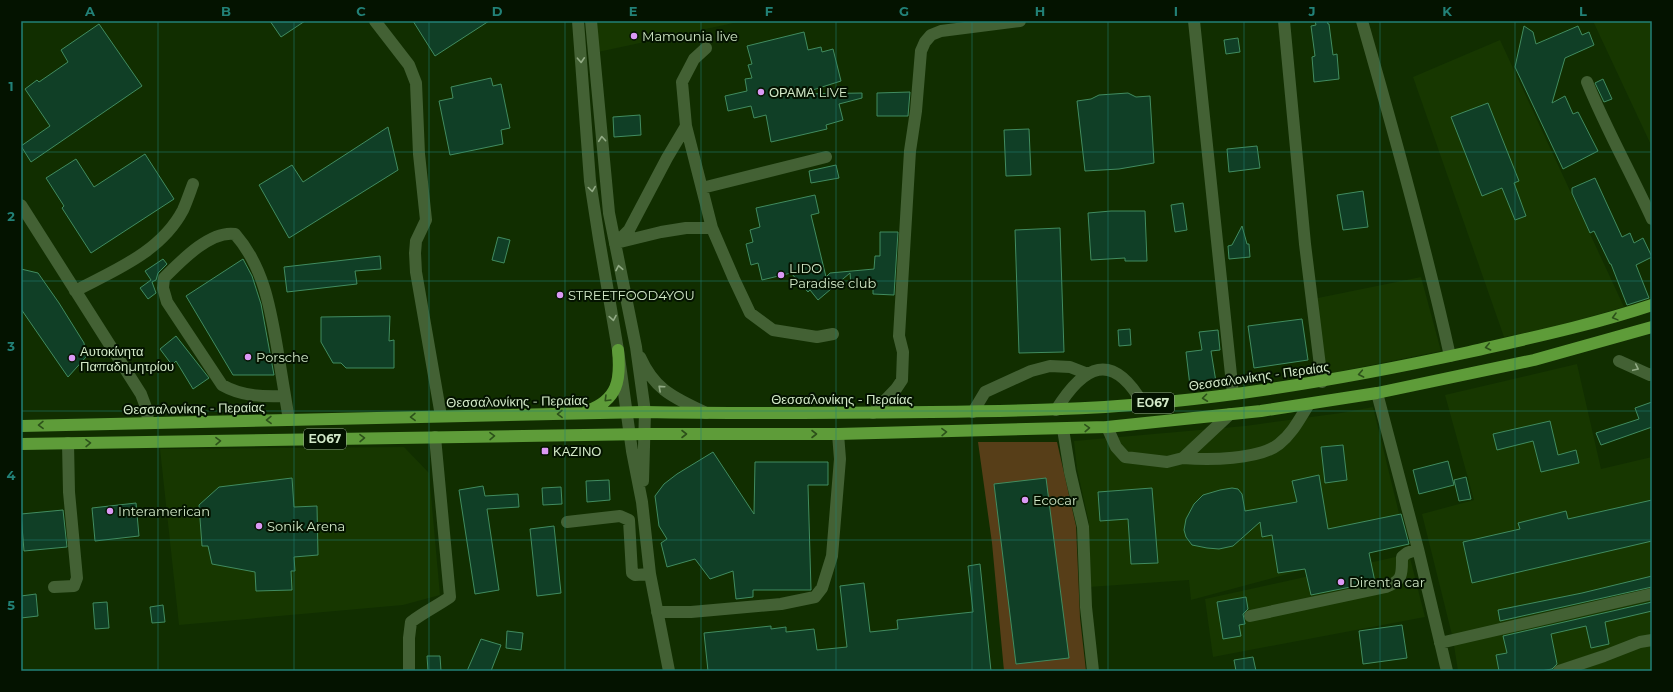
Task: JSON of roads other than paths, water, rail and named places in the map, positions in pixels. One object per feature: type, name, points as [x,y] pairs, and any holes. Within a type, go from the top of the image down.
[{"type":"main road","name":"Θεσσαλονίκης - Περαίας","points":[[21,426],[645,412],[707,414],[973,412],[1056,410],[1143,404],[1322,382],[1450,356],[1575,328],[1652,305]]},
{"type":"main road","name":"ΕΟ67","points":[[21,444],[630,434],[838,434],[1063,430],[1108,427],[1230,414],[1309,404],[1377,393],[1534,360],[1652,327]]},
{"type":"main road","points":[[580,414],[597,407],[608,400],[615,390],[620,374],[618,350]]},
{"type":"street","points":[[375,21],[409,65],[416,83],[419,154],[426,220],[416,241],[416,272],[440,416]]},
{"type":"street","points":[[578,21],[590,181],[642,502],[650,574],[669,671]]},
{"type":"street","points":[[592,21],[609,213],[636,347],[645,412],[642,502]]},
{"type":"street","points":[[873,413],[896,389],[902,380],[903,352],[899,336],[910,151],[916,111],[921,51],[924,42],[931,35],[941,30],[1020,21]]},
{"type":"street","points":[[1194,21],[1232,394]]},
{"type":"street","points":[[1284,21],[1290,98],[1305,244],[1322,382]]},
{"type":"street","points":[[1362,21],[1433,277],[1450,356]]},
{"type":"street","points":[[706,48],[694,59],[682,82],[686,126],[712,228],[750,313],[773,330],[817,337],[833,334]]},
{"type":"street","points":[[1586,82],[1603,121],[1631,174],[1652,219]]},
{"type":"street","points":[[615,244],[629,230],[667,158],[686,126]]},
{"type":"street","points":[[702,188],[826,157]]},
{"type":"street","points":[[75,291],[125,265],[158,243],[184,209],[193,184]]},
{"type":"street","points":[[21,205],[141,394],[148,423]]},
{"type":"street","points":[[615,244],[661,232],[686,228],[712,228]]},
{"type":"street","points":[[285,396],[268,397],[234,392],[222,385],[167,302],[163,288],[164,278],[200,246],[220,234],[235,234],[252,256],[262,279],[271,312],[285,396],[289,420]]},
{"type":"street","points":[[636,347],[645,367],[655,382],[675,398],[707,414]]},
{"type":"street","points":[[1619,361],[1650,375],[1652,374]]},
{"type":"street","points":[[973,412],[985,392],[1031,370],[1050,366],[1070,367],[1088,374]]},
{"type":"street","points":[[1056,410],[1073,385],[1093,370],[1101,369],[1119,375],[1136,393],[1143,404]]},
{"type":"street","points":[[1377,393],[1418,549],[1447,671]]},
{"type":"street","points":[[1108,427],[1116,447],[1125,457],[1168,462],[1183,458],[1210,460],[1232,458],[1269,450],[1279,444],[1291,433],[1309,404]]},
{"type":"street","points":[[1183,458],[1230,414]]},
{"type":"street","points":[[1063,430],[1070,472],[1083,527],[1086,607],[1093,671]]},
{"type":"street","points":[[657,612],[691,612],[781,604],[815,597],[822,588],[832,556],[840,459],[838,434]]},
{"type":"street","points":[[409,671],[409,638],[411,622],[424,611],[438,606],[450,597],[435,437]]},
{"type":"street","points":[[54,587],[74,586],[77,578],[68,492],[68,443]]},
{"type":"street","points":[[567,522],[620,516],[629,520],[631,531],[632,573],[635,575],[650,574]]},
{"type":"street","points":[[1250,616],[1386,587],[1398,581],[1402,574],[1402,557],[1407,553],[1418,549]]},
{"type":"street","points":[[1440,643],[1652,594]]},
{"type":"street","points":[[1560,671],[1640,642],[1652,640]]},
{"type":"place","name":"Mamounia live","points":[[634,36]]},
{"type":"place","name":"ΟΡΑΜΑ LIVE","points":[[761,92]]},
{"type":"place","name":"LIDO Paradise club","points":[[781,275]]},
{"type":"place","name":"STREETFOOD4YOU","points":[[560,295]]},
{"type":"place","name":"Porsche","points":[[248,357]]},
{"type":"place","name":"Αυτοκίνητα Παπαδημητρίου","points":[[72,358]]},
{"type":"place","name":"ΚΑΖΙΝΟ","points":[[545,451]]},
{"type":"place","name":"Ecocar","points":[[1025,500]]},
{"type":"place","name":"Interamerican","points":[[110,511]]},
{"type":"place","name":"Sonik Arena","points":[[259,526]]},
{"type":"place","name":"Dirent a car","points":[[1341,582]]}]
